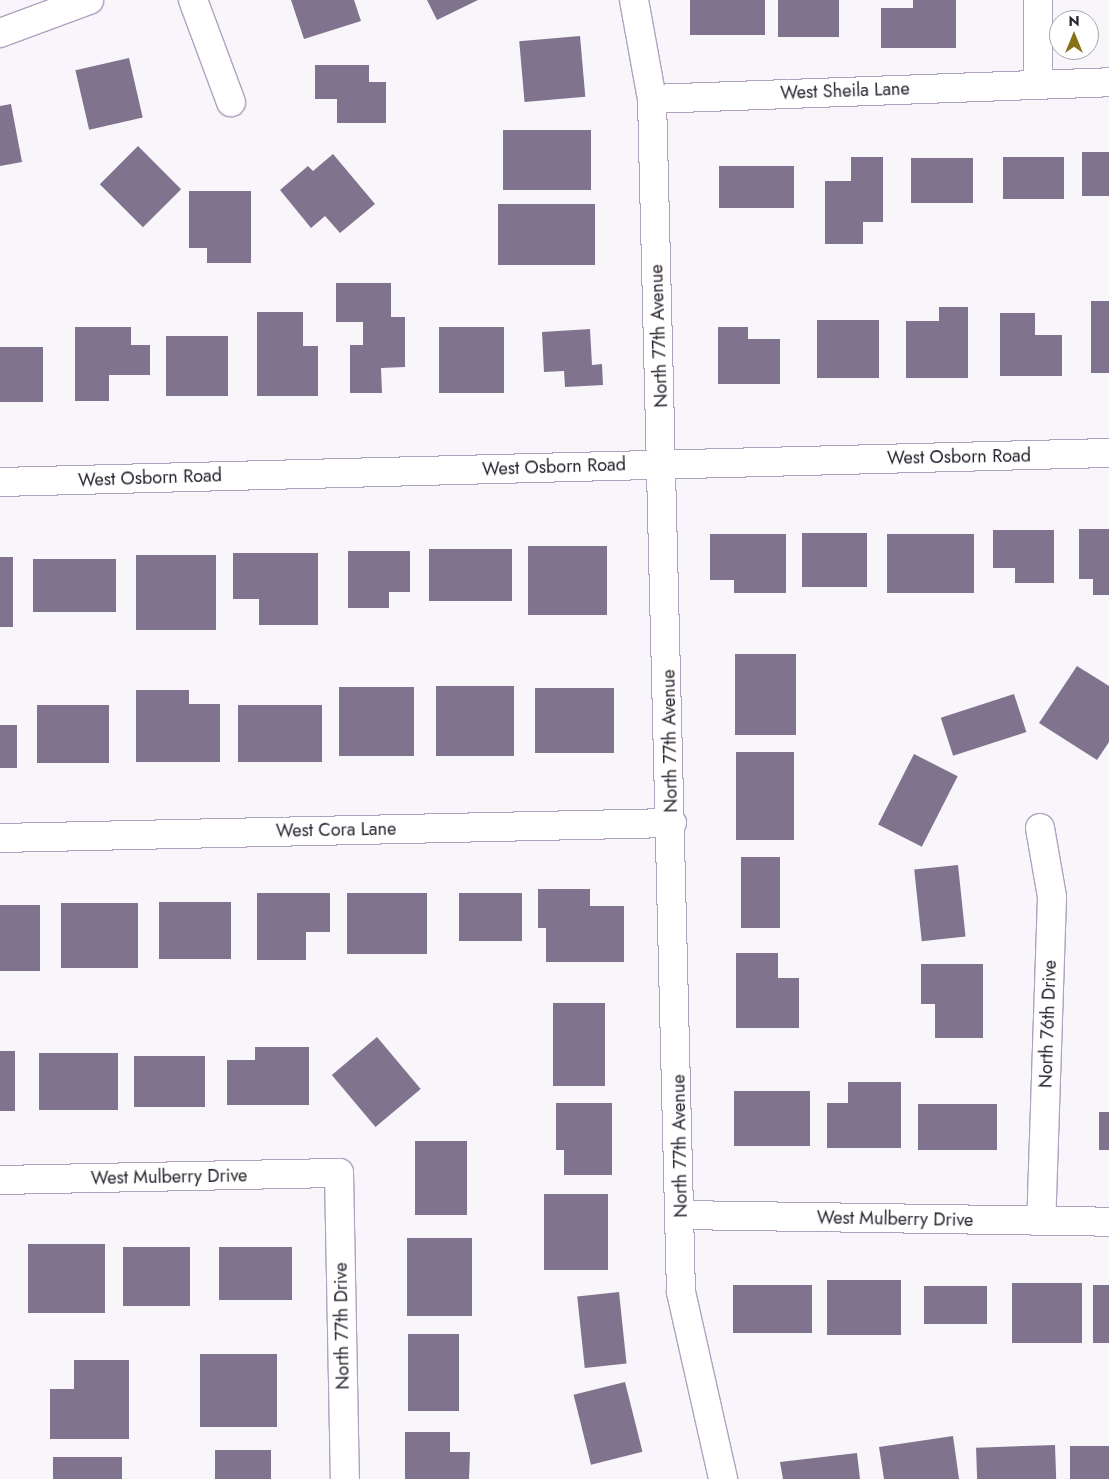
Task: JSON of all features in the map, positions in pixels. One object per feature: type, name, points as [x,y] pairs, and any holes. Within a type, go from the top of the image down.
[{"type":"street","points":[[0,33],[88,0]]},
{"type":"street","points":[[193,0],[231,102]]},
{"type":"street","name":"North 77th Avenue","points":[[634,0],[652,99],[682,1215],[682,1292],[723,1479]]},
{"type":"street","points":[[1038,0],[1038,84]]},
{"type":"street","name":"West Sheila Lane","points":[[652,99],[1109,82]]},
{"type":"street","name":"West Osborn Road","points":[[0,482],[1109,453]]},
{"type":"street","name":"West Cora Lane","points":[[0,838],[672,823]]},
{"type":"street","name":"North 76th Drive","points":[[1040,828],[1052,897],[1041,1221]]},
{"type":"street","name":"West Mulberry Drive","points":[[0,1180],[339,1173]]},
{"type":"street","name":"North 77th Drive","points":[[339,1173],[345,1479]]},
{"type":"street","name":"West Mulberry Drive","points":[[682,1215],[1109,1222]]},
{"type":"building","points":[[291,0],[354,0],[361,21],[304,39]]},
{"type":"building","points":[[427,0],[478,0],[437,20]]},
{"type":"building","points":[[690,0],[765,0],[765,35],[690,35]]},
{"type":"building","points":[[778,0],[839,0],[839,37],[778,37]]},
{"type":"building","points":[[913,0],[956,0],[956,48],[881,48],[881,8],[913,8]]},
{"type":"building","points":[[580,36],[585,97],[525,102],[519,41]]},
{"type":"building","points":[[129,58],[143,117],[89,130],[75,70]]},
{"type":"building","points":[[315,65],[369,65],[369,82],[386,82],[386,123],[337,123],[337,99],[315,99]]},
{"type":"building","points":[[11,104],[22,162],[0,166],[0,106]]},
{"type":"building","points":[[503,130],[591,130],[591,190],[503,190]]},
{"type":"building","points":[[138,146],[181,189],[143,227],[100,184]]},
{"type":"building","points":[[1082,152],[1109,152],[1109,196],[1082,196]]},
{"type":"building","points":[[333,154],[375,204],[340,233],[325,216],[311,228],[280,190],[308,166],[313,171]]},
{"type":"building","points":[[851,157],[883,157],[883,222],[863,222],[863,244],[825,244],[825,181],[851,181]]},
{"type":"building","points":[[1003,157],[1064,157],[1064,199],[1003,199]]},
{"type":"building","points":[[911,158],[973,158],[973,203],[911,203]]},
{"type":"building","points":[[719,166],[794,166],[794,208],[719,208]]},
{"type":"building","points":[[189,191],[251,191],[251,263],[207,263],[207,248],[189,248]]},
{"type":"building","points":[[498,204],[595,204],[595,265],[498,265]]},
{"type":"building","points":[[336,283],[391,283],[391,317],[405,317],[405,367],[381,368],[382,393],[350,393],[350,345],[363,345],[363,322],[336,322]]},
{"type":"building","points":[[1091,301],[1109,301],[1109,373],[1091,373]]},
{"type":"building","points":[[939,307],[968,307],[968,378],[906,378],[906,321],[939,321]]},
{"type":"building","points":[[257,312],[303,312],[303,346],[318,346],[318,396],[257,396]]},
{"type":"building","points":[[1000,313],[1035,313],[1035,335],[1062,335],[1062,376],[1000,376]]},
{"type":"building","points":[[817,320],[879,320],[879,378],[817,378]]},
{"type":"building","points":[[75,327],[131,327],[131,345],[150,345],[150,375],[109,375],[109,401],[75,401]]},
{"type":"building","points":[[439,327],[504,327],[504,393],[439,393]]},
{"type":"building","points":[[718,327],[748,327],[748,339],[780,339],[780,384],[718,384]]},
{"type":"building","points":[[590,329],[592,365],[602,364],[603,385],[565,387],[564,371],[544,372],[542,332]]},
{"type":"building","points":[[166,336],[228,336],[228,396],[166,396]]},
{"type":"building","points":[[0,347],[43,347],[43,402],[0,402]]},
{"type":"building","points":[[1079,529],[1109,529],[1109,595],[1093,595],[1093,579],[1079,579]]},
{"type":"building","points":[[993,530],[1054,530],[1054,583],[1015,583],[1015,568],[993,568]]},
{"type":"building","points":[[802,533],[867,533],[867,587],[802,587]]},
{"type":"building","points":[[710,534],[786,534],[786,593],[734,593],[734,580],[710,580]]},
{"type":"building","points":[[887,534],[974,534],[974,593],[887,593]]},
{"type":"building","points":[[528,546],[607,546],[607,615],[528,615]]},
{"type":"building","points":[[429,549],[512,549],[512,601],[429,601]]},
{"type":"building","points":[[348,551],[410,551],[410,592],[389,592],[389,608],[348,608]]},
{"type":"building","points":[[233,553],[318,553],[318,625],[259,625],[259,599],[233,599]]},
{"type":"building","points":[[136,555],[216,555],[216,630],[136,630]]},
{"type":"building","points":[[0,557],[13,557],[13,627],[0,627]]},
{"type":"building","points":[[33,559],[116,559],[116,612],[33,612]]},
{"type":"building","points":[[735,654],[796,654],[796,735],[735,735]]},
{"type":"building","points":[[1077,666],[1109,686],[1109,742],[1097,760],[1039,723]]},
{"type":"building","points":[[436,686],[514,686],[514,756],[436,756]]},
{"type":"building","points":[[339,687],[414,687],[414,756],[339,756]]},
{"type":"building","points":[[535,688],[614,688],[614,753],[535,753]]},
{"type":"building","points":[[136,690],[189,690],[189,704],[220,704],[220,762],[136,762]]},
{"type":"building","points":[[1014,694],[1026,732],[953,756],[941,718]]},
{"type":"building","points":[[37,705],[109,705],[109,763],[37,763]]},
{"type":"building","points":[[238,705],[322,705],[322,762],[238,762]]},
{"type":"building","points":[[0,725],[17,725],[17,768],[0,768]]},
{"type":"building","points":[[736,752],[794,752],[794,840],[736,840]]},
{"type":"building","points":[[914,754],[958,776],[922,847],[878,824]]},
{"type":"building","points":[[741,857],[780,857],[780,928],[741,928]]},
{"type":"building","points":[[958,865],[966,937],[922,941],[914,870]]},
{"type":"building","points":[[538,889],[590,889],[590,906],[624,906],[624,962],[546,962],[546,928],[538,928]]},
{"type":"building","points":[[257,893],[330,893],[330,932],[306,932],[306,960],[257,960]]},
{"type":"building","points":[[347,893],[427,893],[427,954],[347,954]]},
{"type":"building","points":[[459,893],[522,893],[522,941],[459,941]]},
{"type":"building","points":[[159,902],[231,902],[231,959],[159,959]]},
{"type":"building","points":[[61,903],[138,903],[138,968],[61,968]]},
{"type":"building","points":[[0,905],[40,905],[40,971],[0,971]]},
{"type":"building","points":[[736,953],[778,953],[778,978],[799,978],[799,1028],[736,1028]]},
{"type":"building","points":[[921,964],[983,964],[983,1038],[935,1038],[935,1004],[921,1004]]},
{"type":"building","points":[[553,1003],[605,1003],[605,1086],[553,1086]]},
{"type":"building","points":[[377,1037],[421,1089],[376,1127],[332,1075]]},
{"type":"building","points":[[255,1047],[309,1047],[309,1105],[227,1105],[227,1060],[255,1060]]},
{"type":"building","points":[[0,1051],[15,1051],[15,1111],[0,1111]]},
{"type":"building","points":[[39,1053],[118,1053],[118,1110],[39,1110]]},
{"type":"building","points":[[134,1056],[205,1056],[205,1107],[134,1107]]},
{"type":"building","points":[[848,1082],[901,1082],[901,1148],[827,1148],[827,1103],[848,1103]]},
{"type":"building","points":[[734,1091],[810,1091],[810,1146],[734,1146]]},
{"type":"building","points":[[556,1103],[612,1103],[612,1175],[564,1175],[564,1150],[556,1150]]},
{"type":"building","points":[[918,1104],[997,1104],[997,1150],[918,1150]]},
{"type":"building","points":[[1099,1112],[1109,1112],[1109,1150],[1099,1150]]},
{"type":"building","points":[[415,1141],[467,1141],[467,1215],[415,1215]]},
{"type":"building","points":[[544,1194],[608,1194],[608,1270],[544,1270]]},
{"type":"building","points":[[407,1238],[472,1238],[472,1316],[407,1316]]},
{"type":"building","points":[[28,1244],[105,1244],[105,1313],[28,1313]]},
{"type":"building","points":[[123,1247],[190,1247],[190,1306],[123,1306]]},
{"type":"building","points":[[219,1247],[292,1247],[292,1300],[219,1300]]},
{"type":"building","points":[[827,1280],[901,1280],[901,1335],[827,1335]]},
{"type":"building","points":[[1012,1283],[1082,1283],[1082,1343],[1012,1343]]},
{"type":"building","points":[[733,1285],[812,1285],[812,1333],[733,1333]]},
{"type":"building","points":[[1093,1285],[1109,1285],[1109,1343],[1093,1343]]},
{"type":"building","points":[[924,1286],[987,1286],[987,1324],[924,1324]]},
{"type":"building","points":[[619,1292],[627,1364],[585,1368],[577,1296]]},
{"type":"building","points":[[408,1334],[459,1334],[459,1411],[408,1411]]},
{"type":"building","points":[[200,1354],[277,1354],[277,1427],[200,1427]]},
{"type":"building","points":[[74,1360],[129,1360],[129,1439],[50,1439],[50,1389],[74,1389]]},
{"type":"building","points":[[625,1382],[642,1452],[591,1465],[574,1395]]},
{"type":"building","points":[[405,1432],[450,1432],[450,1452],[470,1452],[469,1479],[405,1479]]},
{"type":"building","points":[[953,1436],[959,1479],[884,1479],[879,1447]]},
{"type":"building","points":[[1055,1445],[1056,1479],[977,1479],[976,1448]]},
{"type":"building","points":[[1070,1446],[1109,1446],[1109,1479],[1070,1479]]},
{"type":"building","points":[[215,1450],[271,1450],[271,1479],[215,1479]]},
{"type":"building","points":[[857,1453],[860,1479],[783,1479],[780,1462]]},
{"type":"building","points":[[53,1457],[122,1457],[122,1479],[53,1479]]}]
